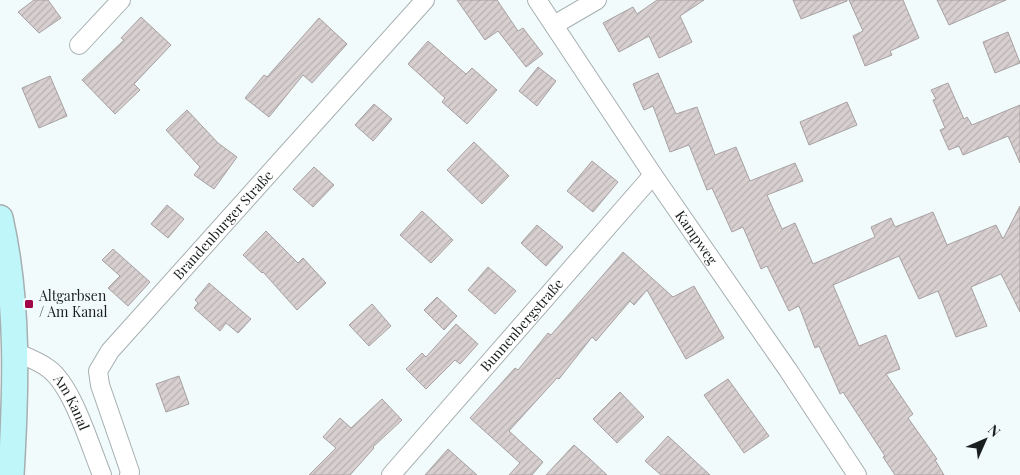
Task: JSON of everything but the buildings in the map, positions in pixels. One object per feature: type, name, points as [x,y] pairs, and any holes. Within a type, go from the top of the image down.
[{"type":"main road","points":[[0,218],[6,245],[5,278],[15,352],[15,401],[11,475]]},
{"type":"street","points":[[79,45],[121,0]]},
{"type":"street","name":"Brandenburger Straße","points":[[129,475],[130,472],[100,385],[98,371],[110,351],[425,0]]},
{"type":"street","name":"Kampweg","points":[[537,0],[653,175],[858,475]]},
{"type":"street","points":[[554,25],[597,0]]},
{"type":"street","name":"Bunnenbergstraße","points":[[391,475],[653,175]]},
{"type":"street","name":"Am Kanal","points":[[15,352],[49,368],[60,379],[68,392],[102,475]]},
{"type":"place","name":"Altgarbsen / Am Kanal","points":[[29,304]]}]
